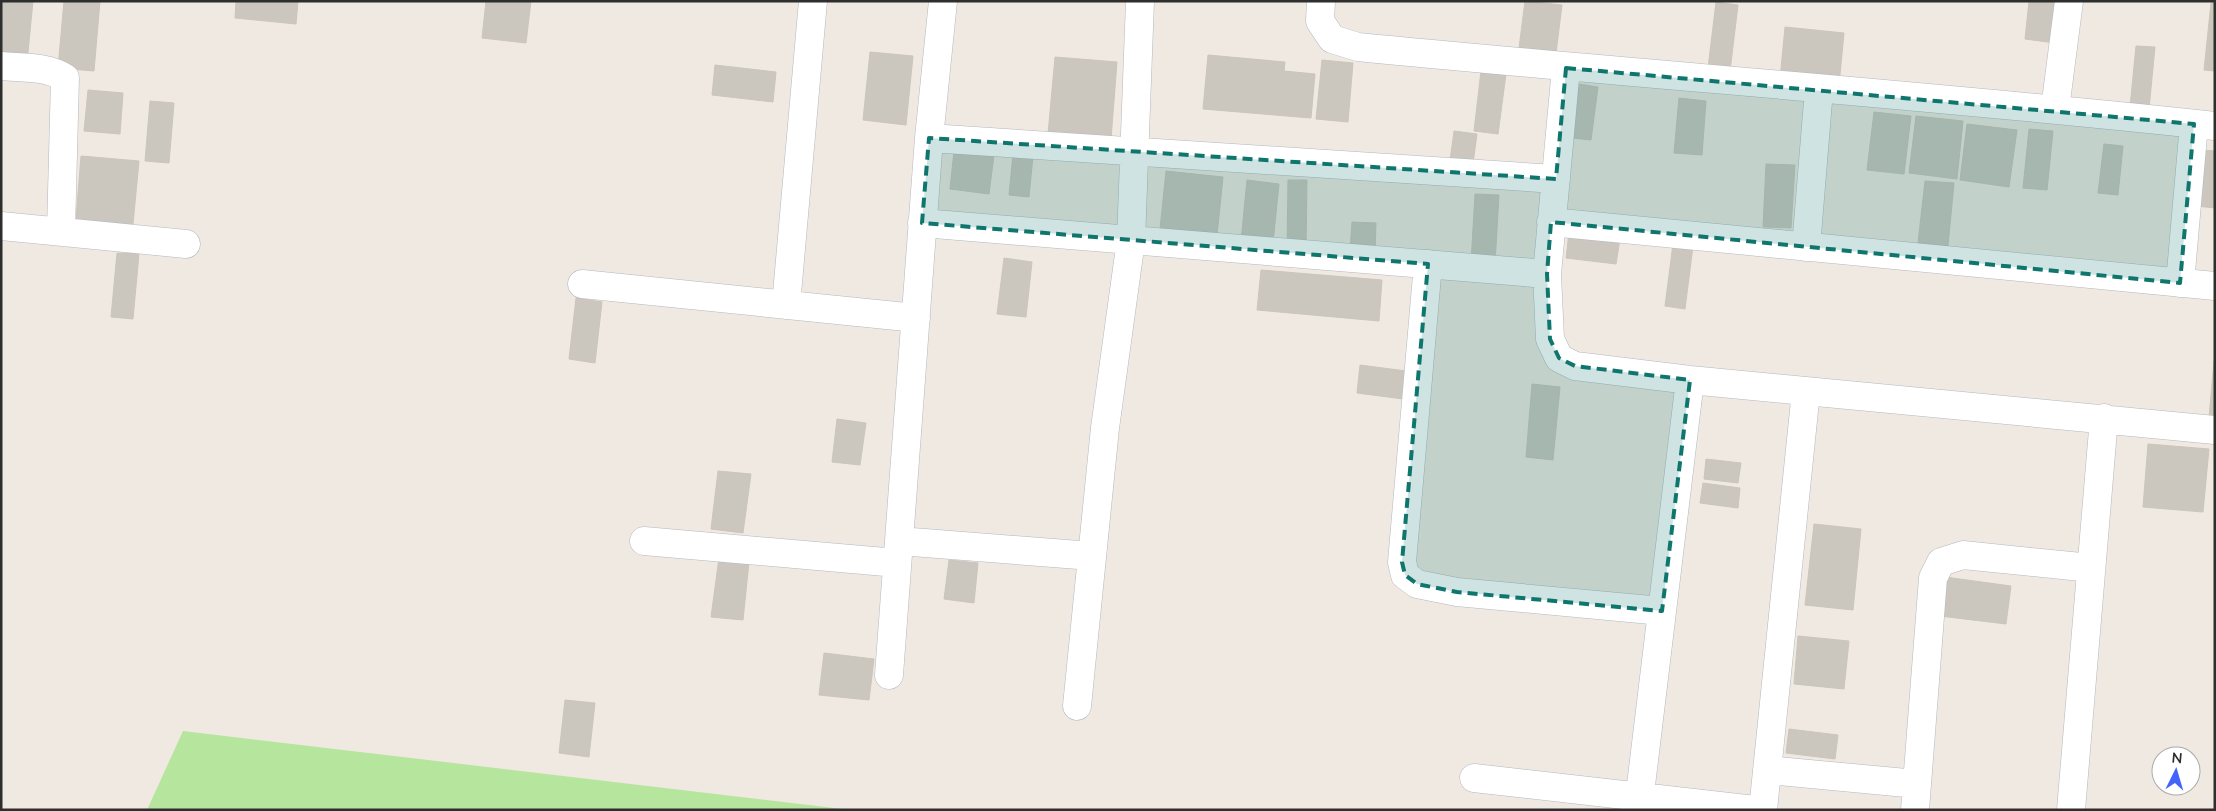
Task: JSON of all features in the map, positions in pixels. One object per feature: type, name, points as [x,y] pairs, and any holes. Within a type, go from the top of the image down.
[{"type":"street","points":[[786,305],[813,1]]},
{"type":"street","points":[[889,675],[922,223],[943,1]]},
{"type":"street","points":[[1077,706],[1105,428],[1131,240],[1140,1]]},
{"type":"street","points":[[1321,1],[1320,21],[1332,39],[1358,46],[1566,68],[2055,109],[2204,125],[2180,283]]},
{"type":"street","points":[[2055,109],[2068,1]]},
{"type":"street","points":[[1,66],[43,69],[56,72],[65,78],[61,231]]},
{"type":"street","points":[[1566,68],[1547,274],[1550,339],[1559,358],[1575,366],[1690,380],[2215,430]]},
{"type":"street","points":[[1806,247],[1819,89]]},
{"type":"street","points":[[929,138],[1556,179]]},
{"type":"street","points":[[1551,222],[2215,286]]},
{"type":"street","points":[[922,223],[1547,274]]},
{"type":"street","points":[[1,226],[186,244]]},
{"type":"street","points":[[1428,264],[1402,562],[1405,575],[1417,584],[1457,592],[1662,611]]},
{"type":"street","points":[[582,284],[916,318]]},
{"type":"street","points":[[1639,803],[1690,380]]},
{"type":"street","points":[[1763,810],[1806,391]]},
{"type":"street","points":[[2071,810],[2104,418]]},
{"type":"street","points":[[644,541],[898,552],[1092,556]]},
{"type":"street","points":[[1767,770],[1916,797],[1933,578],[1941,562],[1963,555],[2091,568]]},
{"type":"street","points":[[1474,778],[1639,803],[1755,810]]},
{"type":"highlighted area","points":[[1566,68],[2194,124],[2180,283],[1551,222],[1547,274],[1550,339],[1559,358],[1575,366],[1690,380],[1662,611],[1457,592],[1417,584],[1405,575],[1402,562],[1428,264],[922,223],[929,138],[1556,179]]},
{"type":"green space","points":[[183,731],[851,810],[147,810]]},
{"type":"building","points":[[1,1],[33,1],[27,62],[1,59]]},
{"type":"building","points":[[64,1],[100,1],[94,71],[58,68]]},
{"type":"building","points":[[236,1],[298,1],[296,24],[235,18]]},
{"type":"building","points":[[486,1],[531,1],[526,43],[482,38]]},
{"type":"building","points":[[1525,1],[1562,5],[1555,61],[1518,56]]},
{"type":"building","points":[[2029,1],[2060,1],[2055,43],[2025,39]]},
{"type":"building","points":[[1716,2],[1738,5],[1730,71],[1708,68]]},
{"type":"building","points":[[2211,3],[2215,3],[2215,71],[2204,70]]},
{"type":"building","points":[[1785,27],[1844,33],[1839,85],[1780,79]]},
{"type":"building","points":[[2136,46],[2155,47],[2149,109],[2130,107]]},
{"type":"building","points":[[870,52],[913,56],[906,125],[863,120]]},
{"type":"building","points":[[1208,55],[1285,62],[1284,71],[1315,74],[1311,118],[1203,109]]},
{"type":"building","points":[[1055,57],[1117,62],[1111,139],[1048,134]]},
{"type":"building","points":[[1322,60],[1353,63],[1348,122],[1316,119]]},
{"type":"building","points":[[715,65],[776,72],[773,102],[712,95]]},
{"type":"building","points":[[1481,71],[1506,74],[1498,134],[1474,131]]},
{"type":"building","points":[[1579,84],[1598,87],[1591,140],[1572,138]]},
{"type":"building","points":[[88,90],[123,93],[120,134],[84,131]]},
{"type":"building","points":[[1679,98],[1706,101],[1702,155],[1674,153]]},
{"type":"building","points":[[150,101],[174,103],[169,163],[145,161]]},
{"type":"building","points":[[1874,112],[1911,116],[1904,174],[1867,170]]},
{"type":"building","points":[[1916,116],[1963,121],[1957,179],[1909,173]]},
{"type":"building","points":[[1967,124],[2017,130],[2009,187],[1960,180]]},
{"type":"building","points":[[2029,129],[2053,131],[2047,190],[2023,188]]},
{"type":"building","points":[[1454,131],[1477,134],[1472,171],[1449,168]]},
{"type":"building","points":[[2104,144],[2123,146],[2118,195],[2098,193]]},
{"type":"building","points":[[2202,150],[2215,151],[2215,208],[2196,206]]},
{"type":"building","points":[[954,151],[994,155],[989,194],[950,189]]},
{"type":"building","points":[[1013,154],[1033,156],[1029,197],[1009,195]]},
{"type":"building","points":[[81,156],[139,161],[133,224],[76,219]]},
{"type":"building","points":[[1766,164],[1795,165],[1791,228],[1763,227]]},
{"type":"building","points":[[1166,171],[1223,177],[1216,245],[1159,239]]},
{"type":"building","points":[[1247,180],[1279,184],[1273,243],[1241,241]]},
{"type":"building","points":[[1288,180],[1307,180],[1306,249],[1287,249]]},
{"type":"building","points":[[1925,181],[1954,183],[1948,246],[1918,243]]},
{"type":"building","points":[[1475,194],[1499,195],[1495,264],[1471,263]]},
{"type":"building","points":[[1352,222],[1376,223],[1375,252],[1350,251]]},
{"type":"building","points":[[1569,232],[1620,239],[1616,264],[1566,258]]},
{"type":"building","points":[[1673,244],[1693,246],[1685,309],[1665,306]]},
{"type":"building","points":[[117,253],[139,254],[133,319],[111,317]]},
{"type":"building","points":[[1004,258],[1032,262],[1026,317],[997,314]]},
{"type":"building","points":[[1261,270],[1382,280],[1379,321],[1257,310]]},
{"type":"building","points":[[576,298],[602,302],[595,363],[569,359]]},
{"type":"building","points":[[2214,361],[2215,418],[2209,418]]},
{"type":"building","points":[[1360,365],[1414,372],[1411,400],[1357,393]]},
{"type":"building","points":[[1532,384],[1560,387],[1553,460],[1526,457]]},
{"type":"building","points":[[837,419],[866,423],[860,465],[832,462]]},
{"type":"building","points":[[2148,444],[2209,449],[2203,512],[2143,507]]},
{"type":"building","points":[[1706,459],[1741,463],[1738,483],[1704,479]]},
{"type":"building","points":[[718,471],[751,474],[743,533],[711,529]]},
{"type":"building","points":[[1703,483],[1740,488],[1738,508],[1700,503]]},
{"type":"building","points":[[1814,524],[1861,529],[1853,610],[1805,605]]},
{"type":"building","points":[[719,558],[749,562],[743,620],[711,617]]},
{"type":"building","points":[[949,560],[978,563],[974,603],[944,599]]},
{"type":"building","points":[[1945,577],[2011,586],[2006,624],[1940,616]]},
{"type":"building","points":[[1798,636],[1849,641],[1844,689],[1794,684]]},
{"type":"building","points":[[824,653],[874,659],[869,700],[819,695]]},
{"type":"building","points":[[565,700],[595,703],[589,757],[559,753]]},
{"type":"building","points":[[1789,729],[1838,735],[1835,759],[1786,753]]}]
